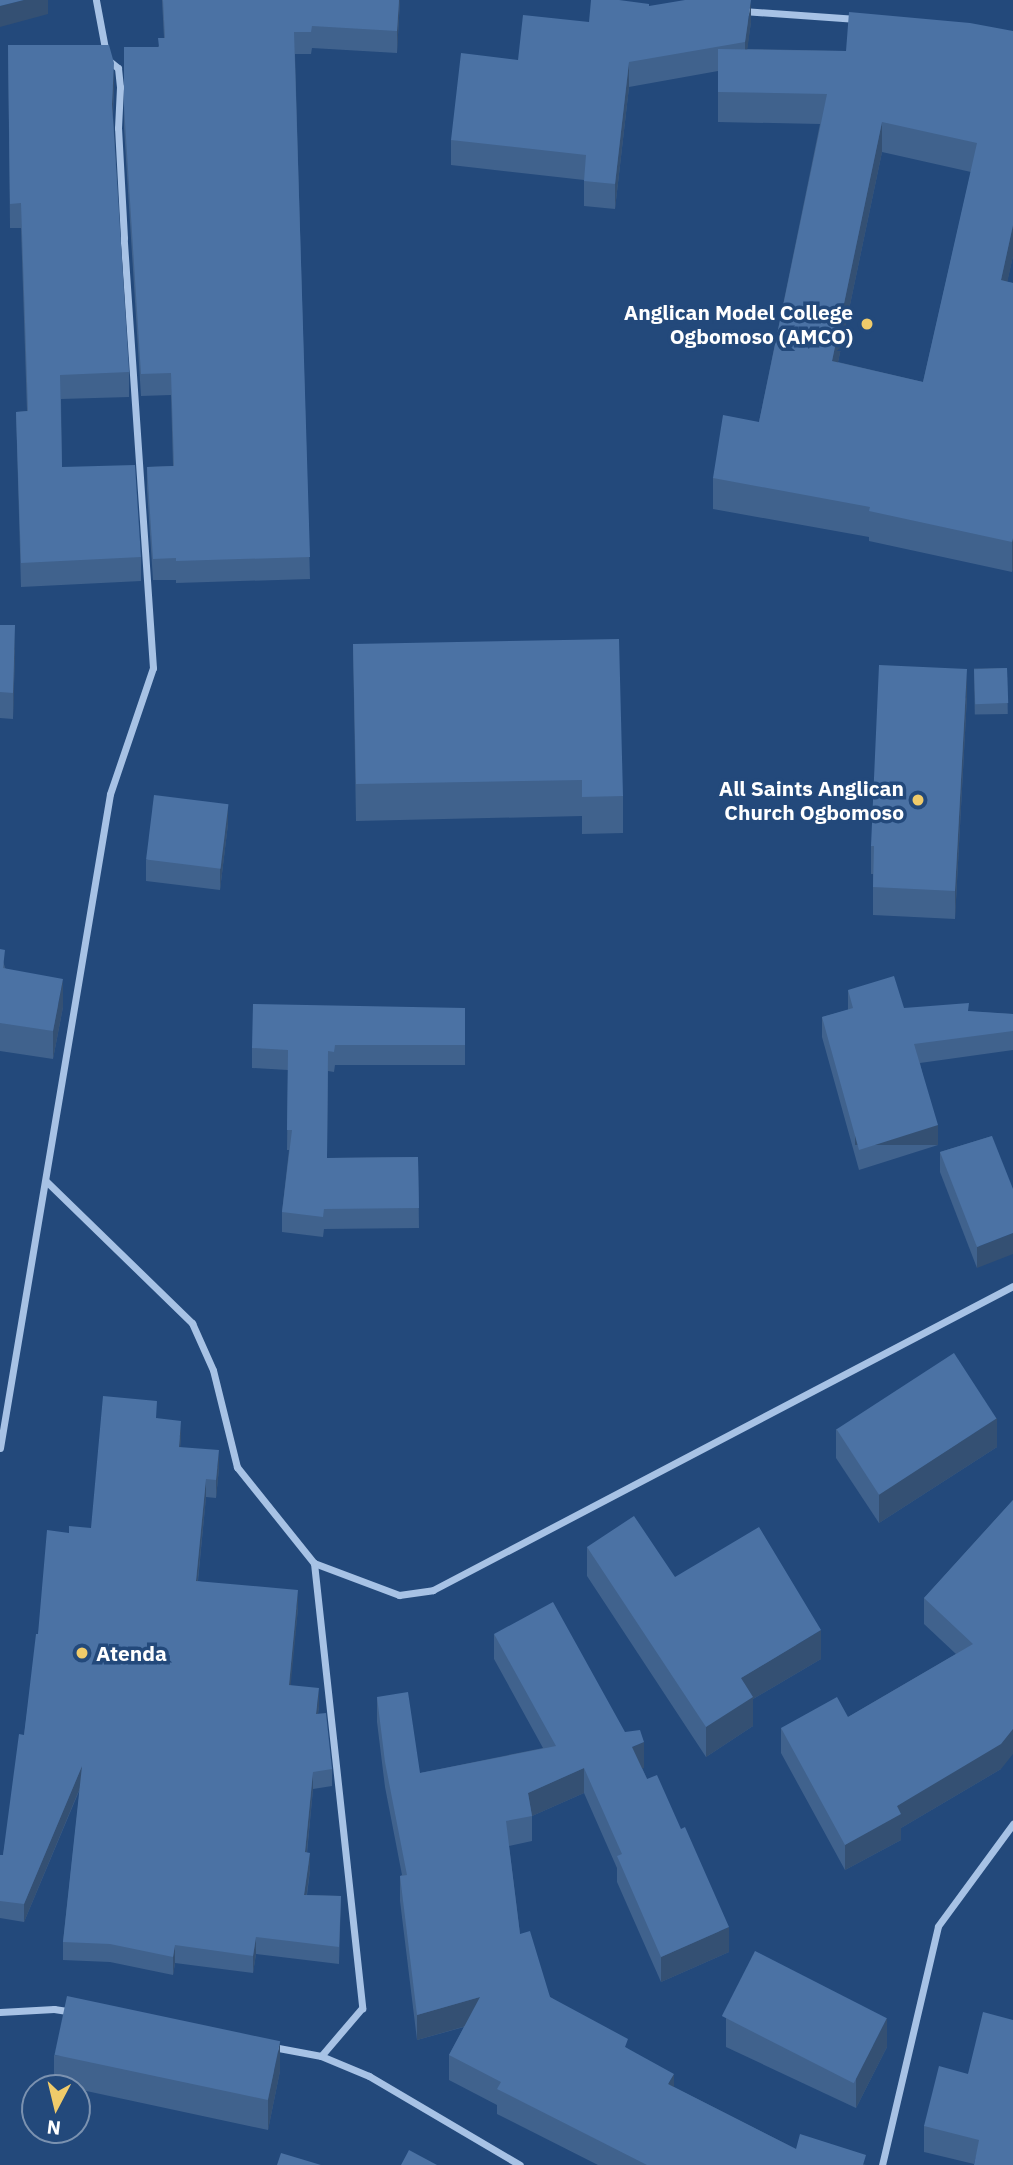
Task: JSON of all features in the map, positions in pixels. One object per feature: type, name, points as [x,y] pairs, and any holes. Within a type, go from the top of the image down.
[{"type":"street","points":[[0,1448],[110,794],[153,668],[124,238],[118,128],[120,87],[118,68],[107,59],[96,0]]},
{"type":"street","points":[[735,10],[860,19]]},
{"type":"street","points":[[46,1181],[192,1323],[213,1370],[237,1467],[314,1563],[399,1595],[433,1590],[1013,1286]]},
{"type":"street","points":[[314,1563],[362,2008],[321,2056]]},
{"type":"street","points":[[882,2165],[938,1926],[1013,1824]]},
{"type":"street","points":[[0,2012],[54,2009],[81,2013]]},
{"type":"street","points":[[268,2046],[321,2056],[369,2076],[520,2165]]},
{"type":"building","points":[[0,0],[24,0],[0,6]]},
{"type":"building","points":[[163,0],[399,0],[397,31],[312,26],[311,32],[294,32],[310,557],[176,561],[176,558],[153,559],[147,467],[174,466],[171,373],[141,374],[124,106],[124,47],[159,47],[158,38],[165,38]]},
{"type":"building","points":[[591,0],[619,0],[649,6],[685,0],[751,0],[745,42],[629,62],[615,184],[584,181],[586,155],[451,140],[461,53],[518,60],[523,15],[589,22]]},
{"type":"building","points":[[849,12],[970,23],[1013,31],[1013,225],[1001,280],[1013,283],[1012,542],[869,511],[870,507],[713,478],[723,415],[759,422],[827,94],[718,92],[718,49],[846,51]],"holes":[[[882,122],[977,143],[923,382],[832,361]]]},
{"type":"building","points":[[8,45],[109,45],[114,63],[112,104],[129,372],[60,375],[62,467],[135,465],[141,557],[21,563],[16,412],[28,411],[21,203],[10,204]]},
{"type":"building","points":[[0,625],[15,625],[13,693],[0,692]]},
{"type":"building","points":[[619,639],[623,796],[582,797],[582,780],[356,784],[353,644]]},
{"type":"building","points":[[879,665],[967,669],[955,891],[873,887],[874,846],[871,846]]},
{"type":"building","points":[[1007,668],[1008,703],[975,704],[974,669]]},
{"type":"building","points":[[154,795],[228,804],[221,869],[146,860]]},
{"type":"building","points":[[0,949],[5,950],[3,968],[63,979],[53,1031],[0,1023]]},
{"type":"building","points":[[894,976],[904,1008],[969,1003],[968,1011],[1013,1014],[1013,1031],[914,1044],[938,1125],[859,1150],[822,1017],[853,1008],[848,990]]},
{"type":"building","points":[[253,1004],[465,1008],[465,1045],[335,1045],[334,1052],[328,1051],[327,1158],[418,1157],[419,1208],[324,1209],[323,1217],[282,1212],[292,1130],[287,1130],[288,1050],[252,1048]]},
{"type":"building","points":[[992,1136],[1013,1189],[1013,1233],[977,1247],[940,1152]]},
{"type":"building","points":[[954,1353],[996,1418],[879,1495],[837,1429]]},
{"type":"building","points":[[103,1396],[157,1401],[156,1418],[181,1421],[179,1447],[219,1450],[216,1480],[206,1479],[196,1581],[298,1590],[289,1685],[319,1688],[316,1714],[326,1713],[332,1769],[313,1772],[305,1852],[310,1853],[304,1895],[341,1896],[339,1947],[256,1937],[253,1956],[175,1945],[173,1957],[110,1944],[63,1942],[82,1766],[24,1904],[0,1901],[0,1855],[3,1855],[19,1734],[24,1735],[38,1634],[47,1530],[69,1533],[69,1526],[91,1528]]},
{"type":"building","points":[[1013,1500],[1013,1729],[1001,1744],[897,1806],[901,1814],[845,1845],[781,1728],[837,1697],[848,1717],[973,1644],[924,1598]]},
{"type":"building","points":[[634,1516],[675,1577],[759,1527],[821,1630],[741,1678],[753,1697],[706,1727],[587,1547]]},
{"type":"building","points":[[553,1602],[625,1732],[640,1730],[644,1742],[632,1747],[647,1779],[657,1775],[681,1829],[685,1827],[729,1927],[661,1957],[617,1856],[622,1854],[584,1768],[528,1793],[532,1816],[506,1821],[520,1934],[530,1931],[550,1997],[628,2039],[625,2047],[674,2074],[668,2084],[796,2149],[800,2134],[866,2155],[863,2165],[647,2165],[497,2089],[501,2082],[449,2055],[480,1997],[417,2015],[400,1876],[407,1875],[385,1762],[377,1697],[408,1692],[420,1773],[556,1746],[494,1634]]},
{"type":"building","points":[[755,1951],[887,2018],[854,2083],[722,2016]]},
{"type":"building","points":[[67,1996],[280,2041],[268,2100],[55,2055]]},
{"type":"building","points":[[983,2012],[1013,2020],[1013,2165],[974,2165],[979,2140],[924,2126],[939,2066],[968,2074]]},
{"type":"building","points":[[409,2150],[437,2165],[401,2165]]},
{"type":"building","points":[[281,2153],[321,2165],[277,2165]]},
{"type":"place","name":"Anglican Model College Ogbomoso (AMCO)","points":[[867,324]]},
{"type":"place","name":"All Saints Anglican Church Ogbomoso","points":[[918,800]]},
{"type":"place","name":"Atenda","points":[[82,1653]]}]
